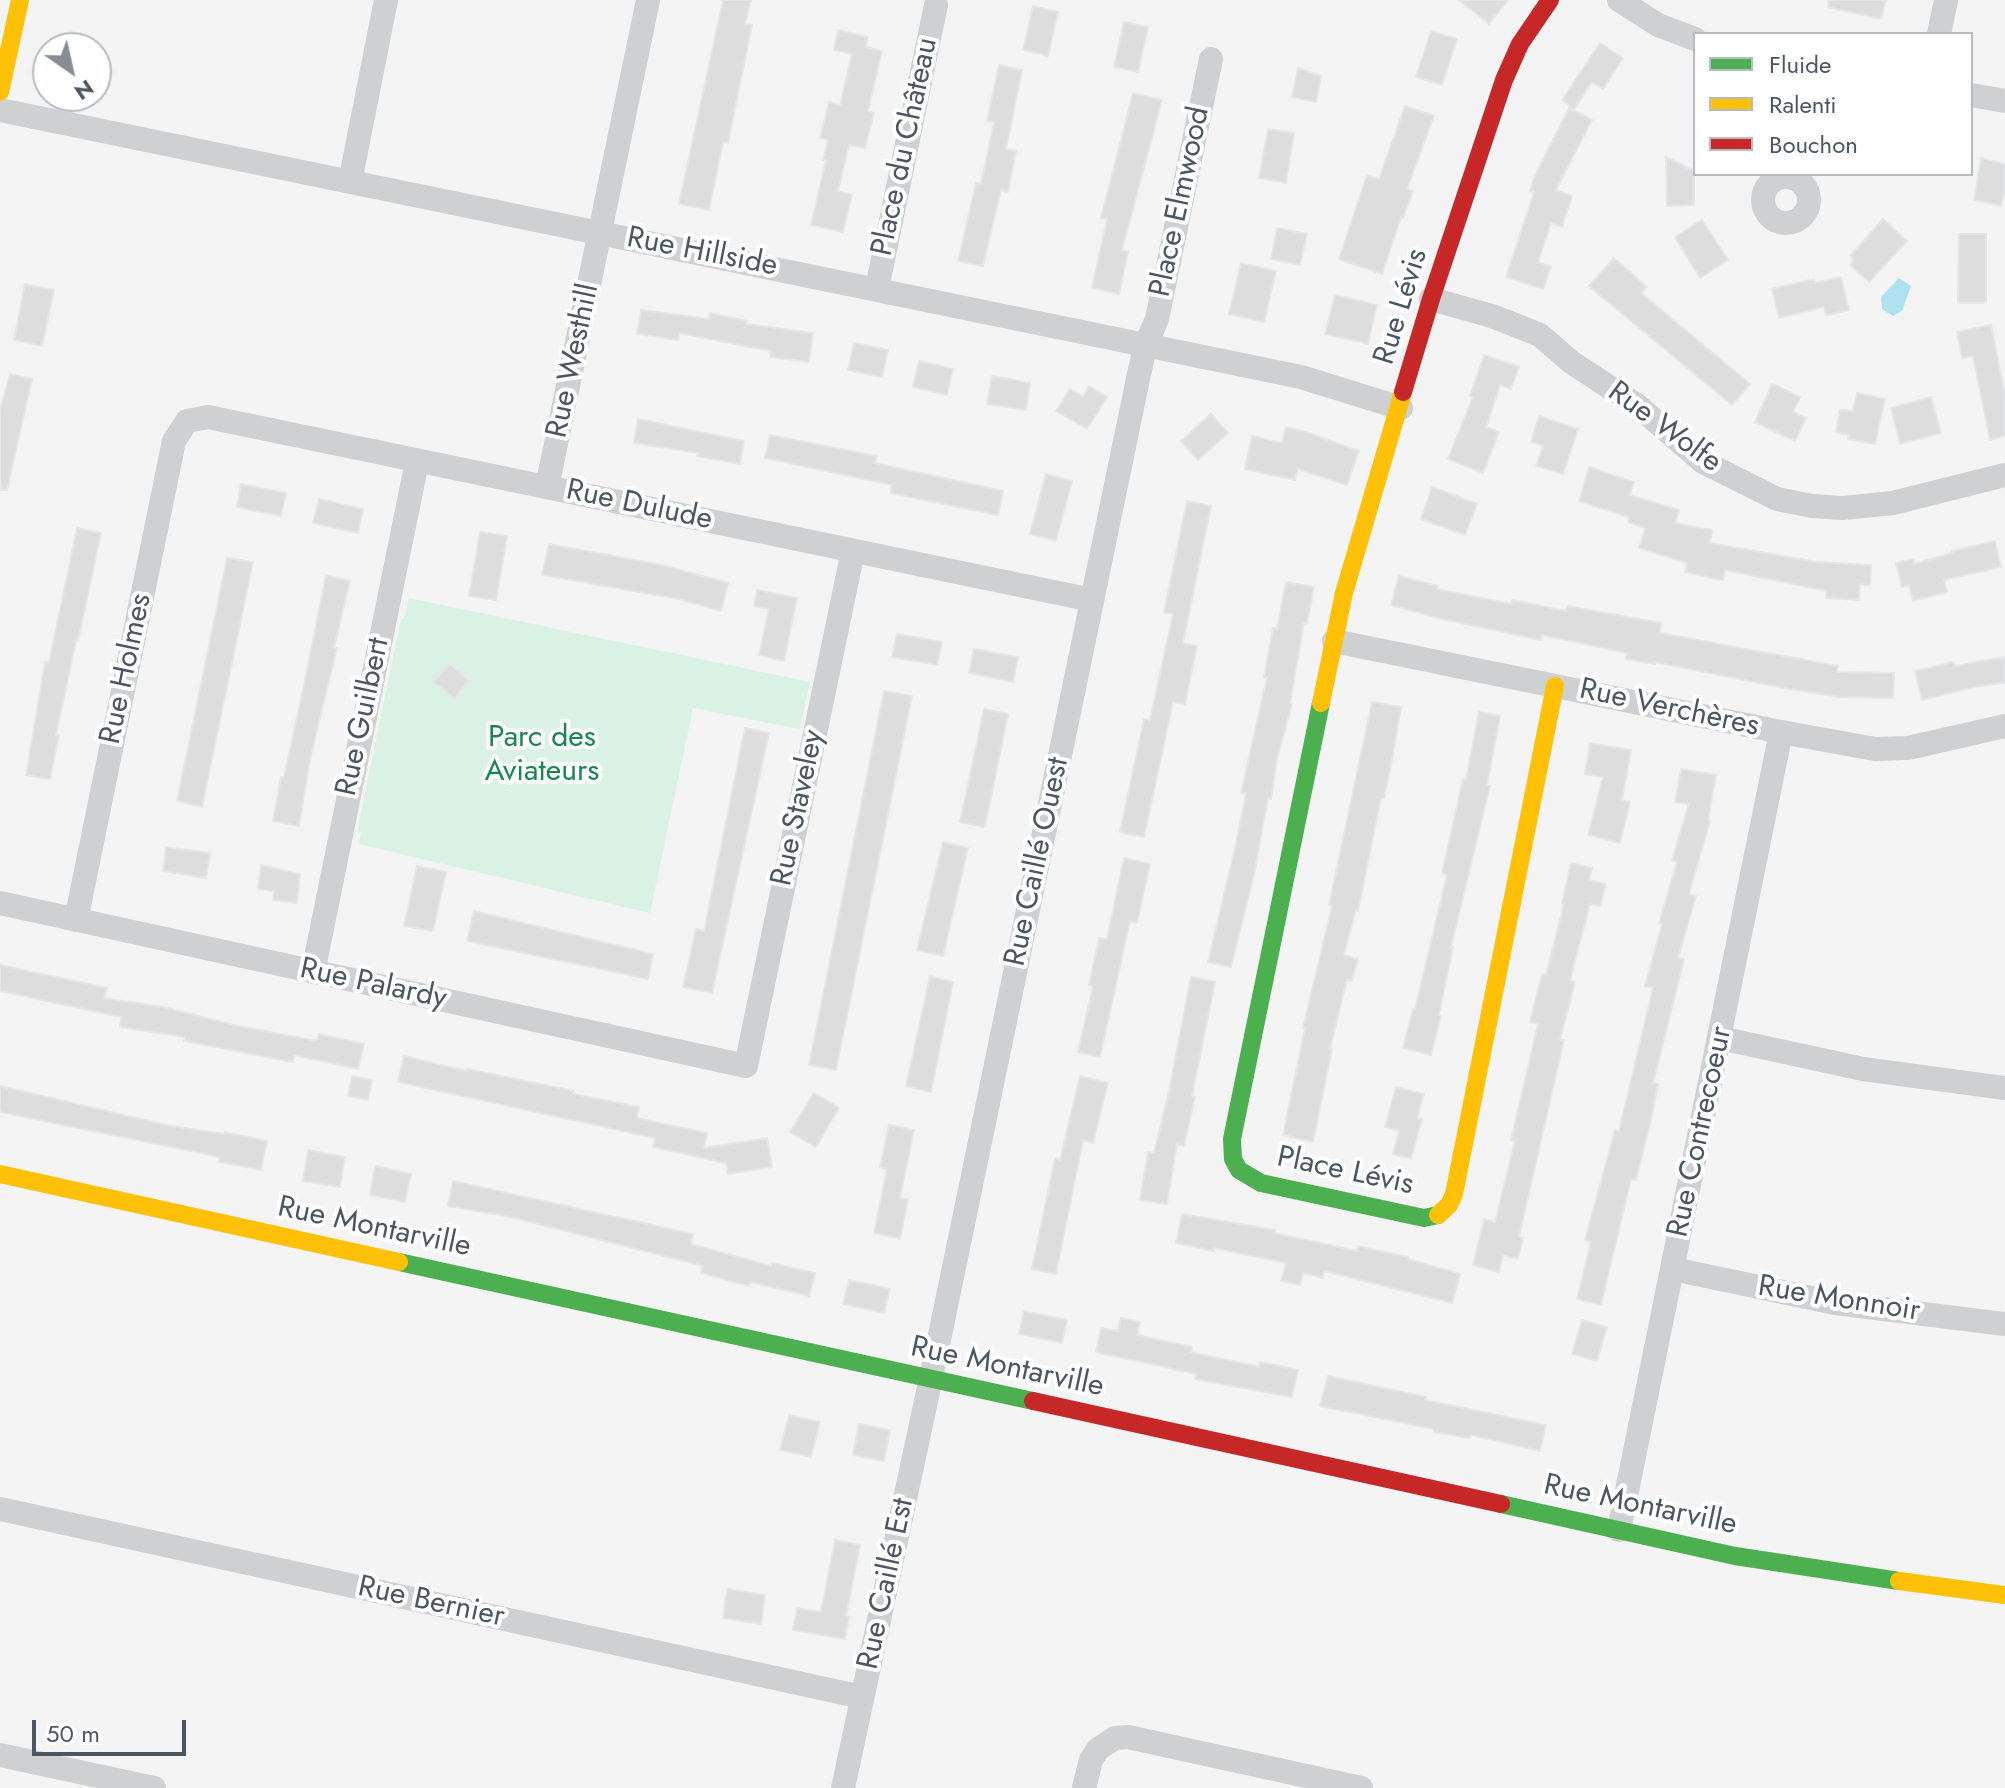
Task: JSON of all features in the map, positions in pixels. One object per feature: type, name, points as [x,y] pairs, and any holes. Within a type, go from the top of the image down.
[{"type":"street","points":[[0,92],[20,0]]},
{"type":"street","points":[[350,182],[386,0]]},
{"type":"street","name":"Rue Westhill","points":[[547,487],[648,0]]},
{"type":"street","name":"Rue Lévis","points":[[1334,641],[1361,533],[1401,408],[1431,299],[1509,67],[1520,44],[1550,0]]},
{"type":"street","points":[[1619,0],[1668,30],[1693,38]]},
{"type":"street","points":[[1939,32],[1946,0]]},
{"type":"street","name":"Place du Château","points":[[877,288],[936,5]]},
{"type":"street","name":"Place Elmwood","points":[[1146,344],[1157,319],[1211,59]]},
{"type":"street","points":[[1973,95],[2005,101]]},
{"type":"street","name":"Rue Hillside","points":[[0,110],[1146,344],[1301,377],[1401,408]]},
{"type":"street","name":"Rue Wolfe","points":[[1431,299],[1492,316],[1540,335],[1571,362],[1638,406],[1703,462],[1777,499],[1843,508],[1893,503],[2005,475]]},
{"type":"street","name":"Rue Caillé Ouest","points":[[931,1380],[1146,344]]},
{"type":"street","name":"Rue Dulude","points":[[187,421],[208,417],[1092,600]]},
{"type":"street","name":"Rue Holmes","points":[[76,920],[174,441],[187,421]]},
{"type":"street","name":"Rue Guilbert","points":[[313,972],[417,462]]},
{"type":"street","name":"Rue Staveley","points":[[746,1066],[853,551]]},
{"type":"street","name":"Rue Verchères","points":[[1334,641],[1863,747],[1897,749],[2005,726]]},
{"type":"street","name":"Place Lévis","points":[[1334,641],[1232,1152],[1239,1170],[1255,1182],[1413,1216],[1436,1216],[1449,1205],[1454,1194],[1555,686]]},
{"type":"street","name":"Rue Contrecoeur","points":[[1619,1530],[1781,732]]},
{"type":"street","name":"Rue Palardy","points":[[0,903],[746,1066]]},
{"type":"street","points":[[1720,1038],[1863,1069],[2005,1088]]},
{"type":"street","name":"Rue Montarville","points":[[0,1174],[1619,1530],[1801,1568],[2005,1595]]},
{"type":"street","name":"Rue Monnoir","points":[[1673,1269],[1835,1303],[2005,1324]]},
{"type":"street","name":"Rue Caillé Est","points":[[843,1788],[931,1380]]},
{"type":"street","name":"Rue Bernier","points":[[0,1509],[862,1697]]},
{"type":"street","points":[[1084,1788],[1091,1760],[1098,1749],[1115,1738],[1128,1737],[1361,1788]]},
{"type":"street","points":[[0,1755],[154,1788]]},
{"type":"green space","name":"Parc des Aviateurs","points":[[409,598],[810,682],[800,729],[693,708],[650,913],[359,844],[361,833],[357,832],[401,619],[404,619]]},
{"type":"water","points":[[1899,278],[1911,286],[1902,311],[1893,316],[1882,309],[1881,297]]},
{"type":"building","points":[[723,0],[751,0],[745,24],[752,25],[728,143],[723,142],[709,210],[679,204]]},
{"type":"building","points":[[1459,0],[1508,0],[1489,24]]},
{"type":"building","points":[[1829,0],[1886,0],[1881,19],[1828,7]]},
{"type":"building","points":[[1033,6],[1058,12],[1048,56],[1023,50]]},
{"type":"building","points":[[1124,22],[1148,27],[1138,72],[1114,67]]},
{"type":"building","points":[[838,30],[868,37],[866,47],[882,51],[868,111],[874,113],[865,148],[849,145],[838,191],[852,195],[843,232],[811,225],[826,160],[823,160],[828,140],[820,138],[829,102],[840,105],[852,54],[834,50]]},
{"type":"building","points":[[1431,31],[1457,39],[1442,85],[1416,77]]},
{"type":"building","points":[[1600,43],[1623,58],[1603,89],[1592,82],[1574,109],[1562,100]]},
{"type":"building","points":[[999,65],[1022,70],[1006,149],[1016,151],[1008,192],[1001,190],[983,266],[958,261],[976,183],[981,184],[994,122],[987,121]]},
{"type":"building","points":[[1298,68],[1321,76],[1316,102],[1292,97]]},
{"type":"building","points":[[1133,93],[1162,100],[1122,250],[1128,252],[1119,294],[1092,288],[1107,219],[1101,218]]},
{"type":"building","points":[[1405,106],[1434,116],[1407,189],[1413,191],[1382,274],[1339,259],[1367,175],[1379,179]]},
{"type":"building","points":[[1569,108],[1592,120],[1556,190],[1572,196],[1562,227],[1551,223],[1538,262],[1551,267],[1543,289],[1506,277],[1534,192],[1530,191],[1535,175]]},
{"type":"building","points":[[1268,129],[1294,133],[1286,183],[1259,178]]},
{"type":"building","points":[[1666,157],[1693,170],[1694,176],[1694,205],[1667,206]]},
{"type":"building","points":[[1981,158],[2005,164],[2005,190],[2001,206],[1974,200]]},
{"type":"building","points":[[1883,219],[1907,241],[1869,282],[1850,265],[1854,259],[1850,256]]},
{"type":"building","points":[[1702,220],[1728,260],[1700,278],[1675,237]]},
{"type":"building","points":[[1277,228],[1307,234],[1300,265],[1271,259]]},
{"type":"building","points":[[1959,234],[1986,234],[1986,303],[1958,303]]},
{"type":"building","points":[[1614,258],[1647,287],[1641,293],[1750,384],[1732,405],[1589,286]]},
{"type":"building","points":[[1241,263],[1276,271],[1264,322],[1229,314]]},
{"type":"building","points":[[1841,277],[1849,310],[1826,315],[1824,307],[1779,318],[1772,289],[1814,279],[1815,283]]},
{"type":"building","points":[[25,284],[54,290],[42,346],[14,340]]},
{"type":"building","points":[[1335,295],[1377,305],[1368,344],[1325,334]]},
{"type":"building","points":[[641,310],[709,319],[710,313],[747,321],[746,324],[813,333],[809,362],[770,357],[771,351],[679,333],[678,340],[637,334]]},
{"type":"building","points":[[1991,325],[2005,395],[2005,436],[1990,440],[1973,356],[1962,358],[1957,332]]},
{"type":"building","points":[[854,343],[888,350],[882,377],[848,370]]},
{"type":"building","points":[[1484,355],[1519,367],[1511,389],[1500,385],[1486,427],[1499,432],[1483,473],[1448,459],[1473,397],[1470,396]]},
{"type":"building","points":[[919,361],[953,369],[947,395],[913,387]]},
{"type":"building","points":[[10,374],[32,379],[7,490],[0,490],[0,410]]},
{"type":"building","points":[[992,376],[1030,383],[1026,410],[987,404]]},
{"type":"building","points":[[1772,384],[1800,397],[1793,412],[1806,418],[1795,441],[1755,422]]},
{"type":"building","points":[[1089,386],[1107,397],[1087,429],[1056,411],[1070,389],[1083,397]]},
{"type":"building","points":[[1857,393],[1885,399],[1875,444],[1848,439],[1849,435],[1836,432],[1840,410],[1853,411]]},
{"type":"building","points":[[1931,397],[1941,433],[1900,444],[1891,408]]},
{"type":"building","points":[[1211,414],[1228,433],[1198,460],[1181,441]]},
{"type":"building","points":[[1539,416],[1578,429],[1563,474],[1536,466],[1543,446],[1531,442]]},
{"type":"building","points":[[638,419],[744,441],[740,464],[697,456],[698,453],[634,443]]},
{"type":"building","points":[[1286,427],[1359,451],[1347,485],[1298,469],[1295,480],[1245,469],[1252,436],[1282,443]]},
{"type":"building","points":[[770,435],[877,456],[875,463],[1003,491],[998,515],[890,493],[892,485],[765,458]]},
{"type":"building","points":[[1589,467],[1634,482],[1630,495],[1679,510],[1675,523],[1712,530],[1710,543],[1817,562],[1871,565],[1870,585],[1860,584],[1859,600],[1826,598],[1827,591],[1725,570],[1723,580],[1685,572],[1687,563],[1639,548],[1645,528],[1628,522],[1629,517],[1579,501]]},
{"type":"building","points":[[1046,474],[1072,481],[1056,541],[1030,534]]},
{"type":"building","points":[[241,484],[286,493],[281,516],[237,507]]},
{"type":"building","points":[[1432,487],[1477,504],[1465,535],[1421,519]]},
{"type":"building","points":[[319,499],[363,509],[358,533],[313,523]]},
{"type":"building","points":[[1187,501],[1211,506],[1183,643],[1197,646],[1185,704],[1173,702],[1144,837],[1120,832],[1144,719],[1150,720],[1173,614],[1164,612]]},
{"type":"building","points":[[77,528],[101,533],[56,735],[59,735],[50,779],[26,775],[45,662],[49,663]]},
{"type":"building","points":[[480,532],[507,536],[496,600],[469,596]]},
{"type":"building","points":[[1995,541],[2001,567],[1944,580],[1947,592],[1913,601],[1909,585],[1902,587],[1896,563],[1913,559],[1914,564]]},
{"type":"building","points":[[549,544],[662,565],[728,583],[721,611],[679,599],[542,575]]},
{"type":"building","points":[[227,558],[253,562],[202,807],[177,801]]},
{"type":"building","points":[[326,575],[350,581],[310,759],[299,826],[273,821]]},
{"type":"building","points":[[1399,576],[1438,586],[1437,589],[1511,604],[1512,600],[1566,611],[1567,606],[1661,623],[1660,633],[1838,666],[1837,672],[1894,673],[1893,698],[1840,697],[1784,688],[1626,659],[1627,653],[1542,635],[1541,640],[1442,619],[1391,605]]},
{"type":"building","points":[[1286,582],[1314,587],[1307,624],[1304,623],[1292,704],[1231,967],[1208,962],[1235,848],[1246,794],[1241,793],[1267,677],[1264,677],[1273,628],[1277,629]]},
{"type":"building","points":[[757,590],[797,598],[784,661],[759,655],[769,609],[754,606]]},
{"type":"building","points":[[897,634],[942,642],[937,665],[892,657]]},
{"type":"building","points":[[974,649],[1018,657],[1013,682],[969,673]]},
{"type":"building","points":[[2005,657],[2005,683],[1922,700],[1915,671],[1953,662],[1955,666]]},
{"type":"building","points":[[450,664],[469,680],[454,698],[433,682]]},
{"type":"building","points":[[884,691],[912,696],[836,1070],[809,1065]]},
{"type":"building","points":[[1372,702],[1401,707],[1384,798],[1381,798],[1358,911],[1344,955],[1358,959],[1352,981],[1347,979],[1313,1142],[1283,1135]]},
{"type":"building","points":[[984,709],[1008,714],[985,827],[960,822]]},
{"type":"building","points":[[1479,712],[1500,716],[1487,785],[1490,786],[1451,947],[1441,1016],[1431,1055],[1403,1048],[1447,875],[1442,873],[1463,779],[1466,780]]},
{"type":"building","points":[[745,728],[769,733],[712,993],[683,987],[696,929],[704,931]]},
{"type":"building","points":[[1590,743],[1631,750],[1622,800],[1630,802],[1620,843],[1588,835],[1603,777],[1585,774]]},
{"type":"building","points":[[1681,769],[1716,775],[1710,821],[1689,894],[1696,896],[1678,958],[1684,959],[1653,1083],[1658,1084],[1651,1120],[1636,1180],[1631,1179],[1601,1305],[1577,1299],[1591,1242],[1585,1240],[1615,1130],[1619,1131],[1653,988],[1645,986],[1677,862],[1672,860],[1689,804],[1675,802]]},
{"type":"building","points":[[943,842],[968,848],[943,956],[917,950]]},
{"type":"building","points":[[166,847],[210,853],[206,878],[163,871]]},
{"type":"building","points":[[1124,858],[1150,864],[1137,923],[1130,921],[1100,1057],[1078,1052],[1093,986],[1089,985],[1099,938],[1107,939]]},
{"type":"building","points":[[1571,863],[1592,868],[1589,880],[1606,884],[1600,906],[1590,904],[1570,980],[1575,982],[1519,1237],[1523,1238],[1518,1259],[1503,1255],[1499,1272],[1473,1265],[1484,1219],[1495,1222],[1515,1141],[1511,1140],[1538,1024],[1530,1022],[1542,974],[1546,975]]},
{"type":"building","points":[[261,865],[300,874],[297,903],[273,900],[274,891],[258,889]]},
{"type":"building","points":[[417,866],[446,872],[433,931],[404,926]]},
{"type":"building","points":[[474,911],[653,954],[648,979],[467,941]]},
{"type":"building","points":[[0,965],[107,988],[104,998],[168,1008],[233,1025],[317,1041],[319,1034],[364,1044],[358,1069],[294,1055],[293,1062],[184,1041],[185,1037],[120,1027],[121,1017],[0,991]]},
{"type":"building","points":[[930,976],[953,982],[931,1092],[906,1086]]},
{"type":"building","points":[[1191,977],[1215,982],[1184,1146],[1177,1144],[1167,1204],[1140,1200],[1148,1152],[1154,1153],[1169,1091]]},
{"type":"building","points":[[404,1056],[639,1107],[637,1118],[707,1133],[704,1148],[767,1138],[772,1167],[728,1174],[726,1163],[653,1147],[655,1138],[398,1082]]},
{"type":"building","points":[[352,1076],[372,1080],[368,1100],[348,1096]]},
{"type":"building","points":[[1080,1076],[1108,1083],[1093,1143],[1083,1140],[1056,1274],[1032,1269],[1055,1158],[1060,1160]]},
{"type":"building","points":[[0,1086],[171,1126],[225,1132],[267,1141],[261,1170],[219,1162],[220,1157],[0,1112]]},
{"type":"building","points":[[1396,1087],[1424,1094],[1417,1118],[1422,1119],[1411,1159],[1393,1154],[1399,1131],[1385,1127]]},
{"type":"building","points":[[814,1093],[839,1108],[816,1147],[790,1132]]},
{"type":"building","points":[[889,1125],[914,1130],[900,1198],[908,1199],[900,1239],[874,1233],[887,1169],[880,1167]]},
{"type":"building","points":[[308,1150],[345,1157],[340,1187],[303,1181]]},
{"type":"building","points":[[375,1166],[411,1174],[405,1202],[370,1195]]},
{"type":"building","points":[[453,1181],[693,1234],[691,1244],[771,1266],[772,1263],[815,1273],[809,1296],[750,1282],[749,1286],[701,1273],[703,1266],[511,1217],[448,1206]]},
{"type":"building","points":[[1182,1214],[1275,1230],[1274,1233],[1357,1251],[1358,1246],[1408,1257],[1460,1274],[1452,1303],[1324,1271],[1323,1278],[1303,1273],[1300,1285],[1281,1281],[1286,1263],[1176,1243]]},
{"type":"building","points":[[849,1280],[890,1289],[884,1313],[843,1304]]},
{"type":"building","points":[[1024,1311],[1067,1320],[1062,1343],[1019,1334]]},
{"type":"building","points":[[1121,1318],[1140,1322],[1137,1335],[1192,1347],[1191,1352],[1259,1367],[1260,1362],[1298,1370],[1292,1397],[1195,1379],[1196,1374],[1096,1352],[1101,1328],[1118,1331]]},
{"type":"building","points":[[1582,1320],[1607,1327],[1597,1361],[1572,1354]]},
{"type":"building","points":[[1328,1376],[1546,1425],[1540,1451],[1471,1435],[1470,1438],[1434,1432],[1434,1429],[1320,1406]]},
{"type":"building","points":[[789,1415],[820,1422],[811,1457],[780,1450]]},
{"type":"building","points":[[859,1424],[890,1430],[884,1461],[853,1455]]},
{"type":"building","points":[[835,1540],[860,1545],[846,1616],[849,1617],[845,1639],[793,1630],[797,1608],[821,1612]]},
{"type":"building","points":[[727,1589],[765,1595],[761,1624],[723,1618]]},
{"type":"traffic: fast","points":[[1321,703],[1232,1139],[1233,1159],[1239,1170],[1261,1183],[1424,1218],[1438,1215]]},
{"type":"traffic: fast","points":[[399,1262],[1033,1401]]},
{"type":"traffic: fast","points":[[1501,1504],[1735,1556],[1899,1581]]},
{"type":"traffic: slow","points":[[0,92],[20,0]]},
{"type":"traffic: slow","points":[[1321,703],[1344,593],[1403,392]]},
{"type":"traffic: slow","points":[[1438,1215],[1449,1205],[1454,1194],[1555,686]]},
{"type":"traffic: slow","points":[[0,1174],[399,1262]]},
{"type":"traffic: slow","points":[[1899,1581],[2005,1595]]},
{"type":"traffic: jam","points":[[1403,392],[1504,80],[1520,44],[1550,0]]},
{"type":"traffic: jam","points":[[1033,1401],[1501,1504]]}]
